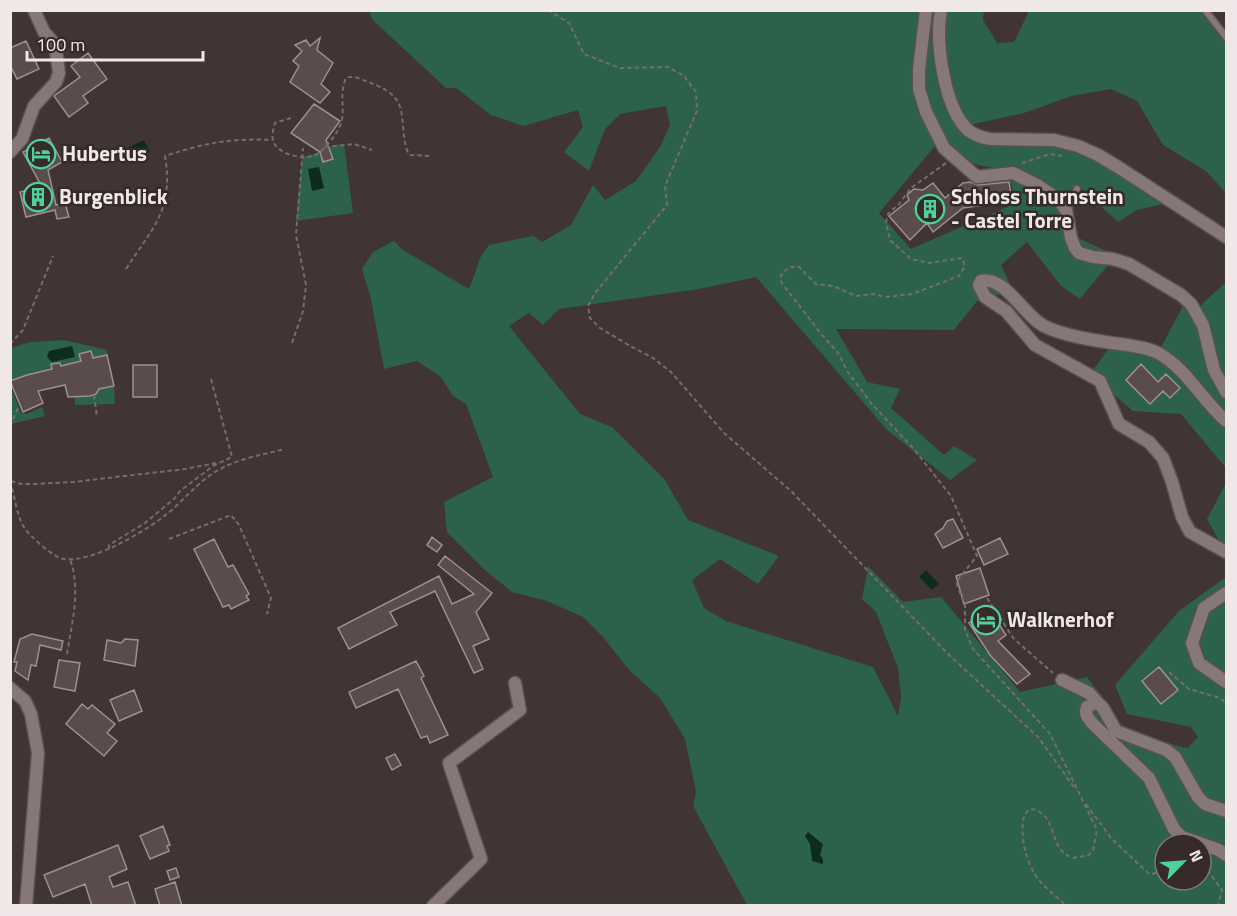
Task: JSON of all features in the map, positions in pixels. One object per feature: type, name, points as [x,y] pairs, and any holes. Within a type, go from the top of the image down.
[{"type":"street","points":[[10,152],[22,139],[34,106],[56,82],[59,74],[55,44],[44,32],[34,10]]},
{"type":"street","points":[[926,10],[919,89],[937,136],[953,157],[977,177],[1013,173],[1024,177],[1058,199],[1066,210],[1071,238],[1079,253],[1129,264],[1176,292],[1191,304],[1203,325],[1214,370],[1227,392]]},
{"type":"street","points":[[940,10],[938,24],[945,82],[957,113],[968,130],[982,138],[1054,140],[1078,146],[1118,167],[1227,237]]},
{"type":"street","points":[[1227,421],[1174,364],[1158,353],[1047,328],[1028,314],[998,283],[981,281],[979,285],[985,297],[1006,311],[1035,345],[1100,381],[1119,424],[1149,442],[1163,458],[1182,517],[1190,532],[1227,552]]},
{"type":"street","points":[[1227,593],[1204,608],[1192,643],[1199,663],[1227,682]]},
{"type":"street","points":[[1062,680],[1089,693],[1103,708],[1116,731],[1166,750],[1175,757],[1198,797],[1206,804],[1227,811]]},
{"type":"street","points":[[433,906],[481,859],[449,763],[520,710],[515,684]]},
{"type":"street","points":[[10,688],[25,701],[31,714],[38,753],[26,906]]},
{"type":"street","points":[[1097,702],[1087,706],[1087,717],[1149,778],[1174,829],[1182,837],[1227,855]]},
{"type":"lane","points":[[1205,10],[1227,38]]},
{"type":"lane","points":[[1066,210],[1077,189]]},
{"type":"path","points":[[548,10],[569,23],[584,54],[620,68],[668,67],[684,76],[696,92],[698,111],[665,186],[667,205],[595,292],[588,306],[590,318],[608,333],[654,358],[671,372],[724,433],[792,492],[949,655],[1038,737],[1111,838],[1149,874],[1153,874]]},
{"type":"path","points":[[291,118],[275,123],[273,140],[276,147],[294,156],[315,155],[333,138],[344,118],[342,87],[346,78],[350,76],[378,85],[394,96],[404,117],[408,153],[429,156]]},
{"type":"path","points":[[126,269],[160,217],[166,203],[168,177],[165,156],[212,142],[273,140]]},
{"type":"path","points":[[325,147],[354,144],[372,150]]},
{"type":"path","points":[[292,343],[303,311],[306,285],[296,234],[303,148]]},
{"type":"path","points":[[1020,164],[1050,154],[1070,156]]},
{"type":"path","points":[[953,157],[934,174],[911,188],[888,214],[886,222],[890,240],[911,259],[929,263],[962,258],[965,266],[959,276],[912,294],[886,297],[873,294],[856,296],[833,286],[816,284],[799,267],[789,267],[781,274],[781,282],[839,354],[847,371],[871,403],[913,448],[951,496],[977,556],[956,582],[965,606],[965,630],[973,649],[1050,734],[1097,830],[1093,850],[1085,857],[1073,858],[1062,851],[1045,815],[1037,810],[1027,811],[1023,817],[1022,833],[1025,852],[1035,874],[1066,906]]},
{"type":"path","points":[[10,344],[23,330],[53,256]]},
{"type":"path","points":[[211,380],[232,457],[185,469],[73,482],[28,484],[11,481],[20,519],[26,530],[55,557],[63,560],[101,554],[174,508],[194,488],[215,472],[236,462],[285,449]]},
{"type":"path","points":[[94,394],[97,417]]},
{"type":"path","points":[[10,426],[18,408]]},
{"type":"path","points":[[109,549],[109,545],[145,523],[180,491],[219,462]]},
{"type":"path","points":[[169,538],[231,515],[239,525],[272,598],[267,614]]},
{"type":"path","points":[[67,654],[76,594],[76,580],[70,559]]},
{"type":"path","points":[[987,598],[1014,639],[1062,680]]},
{"type":"path","points":[[1169,672],[1189,689],[1220,698],[1227,704]]},
{"type":"path","points":[[1213,878],[1222,890],[1218,906]]},
{"type":"shaded area","points":[[369,11],[984,11],[983,20],[997,43],[1014,42],[1029,11],[1203,11],[1226,31],[1226,193],[1206,171],[1163,145],[1137,101],[1111,89],[1072,96],[1024,113],[969,125],[974,141],[1056,146],[1101,162],[1163,204],[1137,210],[1118,222],[1082,189],[1073,211],[1076,237],[1113,254],[1109,264],[1080,299],[1061,286],[1027,242],[1001,265],[1013,291],[977,301],[954,330],[836,329],[867,382],[900,389],[891,408],[944,455],[954,446],[977,460],[950,480],[887,430],[756,277],[699,289],[559,309],[543,325],[529,313],[509,326],[580,414],[612,427],[665,480],[688,520],[779,556],[758,584],[720,559],[692,580],[704,608],[726,621],[873,667],[898,716],[901,697],[898,668],[876,612],[862,599],[868,566],[903,602],[941,597],[1020,692],[1087,677],[1105,700],[1119,727],[1156,741],[1188,748],[1198,737],[1191,727],[1127,714],[1115,685],[1179,611],[1226,577],[1226,905],[747,905],[693,806],[696,792],[685,739],[660,698],[629,670],[603,637],[583,617],[547,601],[512,592],[485,570],[447,532],[444,502],[493,477],[466,404],[453,396],[441,377],[417,361],[384,369],[371,299],[362,269],[373,252],[394,241],[403,250],[469,289],[481,256],[489,245],[533,236],[542,242],[571,225],[593,185],[605,200],[636,181],[660,147],[670,125],[666,106],[620,114],[605,129],[589,171],[564,152],[583,127],[578,110],[523,126],[491,115],[456,88],[446,88],[376,23]],"holes":[[[934,147],[978,165],[1008,171],[1016,203],[911,249],[879,213]]]},
{"type":"shaded area","points":[[144,140],[150,152],[129,162],[123,150]]},
{"type":"shaded area","points":[[344,144],[353,213],[296,221],[302,157]]},
{"type":"shaded area","points":[[319,167],[324,188],[312,191],[308,169]]},
{"type":"shaded area","points":[[1226,282],[1226,468],[1181,414],[1133,411],[1090,374],[1113,343],[1158,353],[1184,304],[1200,306]]},
{"type":"shaded area","points":[[64,340],[107,350],[107,355],[93,358],[91,351],[80,354],[81,361],[65,365],[66,370],[62,371],[60,363],[51,364],[52,369],[11,381],[11,348],[30,342]]},
{"type":"shaded area","points":[[72,346],[75,357],[52,362],[47,357],[49,351]]},
{"type":"shaded area","points":[[114,386],[115,404],[75,405],[75,395],[96,394],[99,389]]},
{"type":"shaded area","points":[[11,388],[21,413],[27,414],[42,407],[45,416],[11,424]]},
{"type":"shaded area","points":[[1226,483],[1226,553],[1207,519]]},
{"type":"shaded area","points":[[926,570],[939,584],[932,590],[919,577]]},
{"type":"shaded area","points":[[808,832],[823,844],[820,855],[823,864],[812,861],[810,844],[805,836]]},
{"type":"building","points":[[320,38],[317,50],[333,63],[321,84],[330,92],[320,103],[290,82],[299,66],[293,61],[302,51],[295,45],[306,40],[310,46]]},
{"type":"building","points":[[26,41],[39,69],[17,79],[10,65],[10,48]]},
{"type":"building","points":[[88,53],[107,79],[83,96],[88,103],[69,117],[54,96],[80,77],[71,66]]},
{"type":"building","points":[[314,104],[340,121],[326,140],[333,159],[323,162],[320,152],[291,133]]},
{"type":"building","points":[[49,138],[62,162],[48,170],[56,205],[65,203],[69,217],[57,219],[55,210],[26,217],[20,192],[42,187],[23,152]]},
{"type":"building","name":"Schloss Thurnstein - Castel Torre","points":[[970,182],[978,185],[1009,182],[1012,201],[963,208],[933,232],[927,223],[910,240],[889,216],[909,200],[907,195],[914,189],[923,190],[933,183],[945,198],[963,183]]},
{"type":"building","points":[[91,351],[93,358],[107,355],[114,386],[99,389],[96,394],[90,396],[68,397],[65,385],[38,391],[43,403],[23,412],[10,381],[52,369],[51,364],[60,363],[61,366],[81,361],[79,354]]},
{"type":"building","points":[[1141,364],[1158,382],[1166,374],[1180,388],[1170,398],[1163,391],[1150,404],[1126,380]]},
{"type":"building","points":[[133,365],[157,365],[157,397],[133,397]]},
{"type":"building","points":[[953,519],[963,538],[943,548],[935,534],[943,528],[947,521]]},
{"type":"building","points":[[432,537],[442,545],[437,552],[427,545]]},
{"type":"building","points":[[1000,538],[1008,554],[984,565],[977,549]]},
{"type":"building","points":[[214,539],[228,567],[233,565],[249,594],[246,596],[249,600],[231,609],[229,605],[223,607],[194,549]]},
{"type":"building","points":[[445,556],[492,593],[476,612],[489,639],[473,646],[483,669],[474,673],[435,591],[390,612],[397,625],[349,649],[338,628],[439,576],[452,604],[474,594],[438,565]]},
{"type":"building","points":[[980,568],[989,595],[964,604],[956,576]]},
{"type":"building","points":[[989,609],[1006,635],[998,641],[1030,674],[1017,684],[990,655],[969,623]]},
{"type":"building","points":[[32,634],[63,641],[61,650],[40,645],[36,666],[31,665],[28,680],[15,671],[17,662],[14,662],[20,639]]},
{"type":"building","points":[[125,639],[138,640],[135,666],[104,660],[107,640],[121,643]]},
{"type":"building","points":[[59,660],[80,663],[75,691],[54,687]]},
{"type":"building","points":[[416,661],[424,676],[421,678],[448,735],[430,743],[427,736],[421,738],[398,689],[356,708],[349,692]]},
{"type":"building","points":[[1159,667],[1178,690],[1161,704],[1142,681]]},
{"type":"building","points":[[134,690],[142,711],[119,721],[110,700]]},
{"type":"building","points":[[82,704],[88,709],[92,705],[115,724],[107,733],[117,741],[104,756],[66,724]]},
{"type":"building","points":[[395,754],[401,765],[392,770],[386,758]]},
{"type":"building","points":[[163,826],[170,845],[167,846],[169,851],[150,859],[140,836]]},
{"type":"building","points":[[118,845],[127,869],[109,877],[113,887],[128,882],[136,906],[92,906],[85,884],[53,897],[44,875]]},
{"type":"building","points":[[176,868],[179,877],[170,880],[167,871]]},
{"type":"building","points":[[175,882],[182,906],[160,906],[155,889]]},
{"type":"place","name":"Hubertus","points":[[41,154]]},
{"type":"place","name":"Burgenblick","points":[[38,197]]},
{"type":"place","name":"Schloss Thurnstein - Castel Torre","points":[[930,209]]},
{"type":"place","name":"Walknerhof","points":[[986,620]]}]
